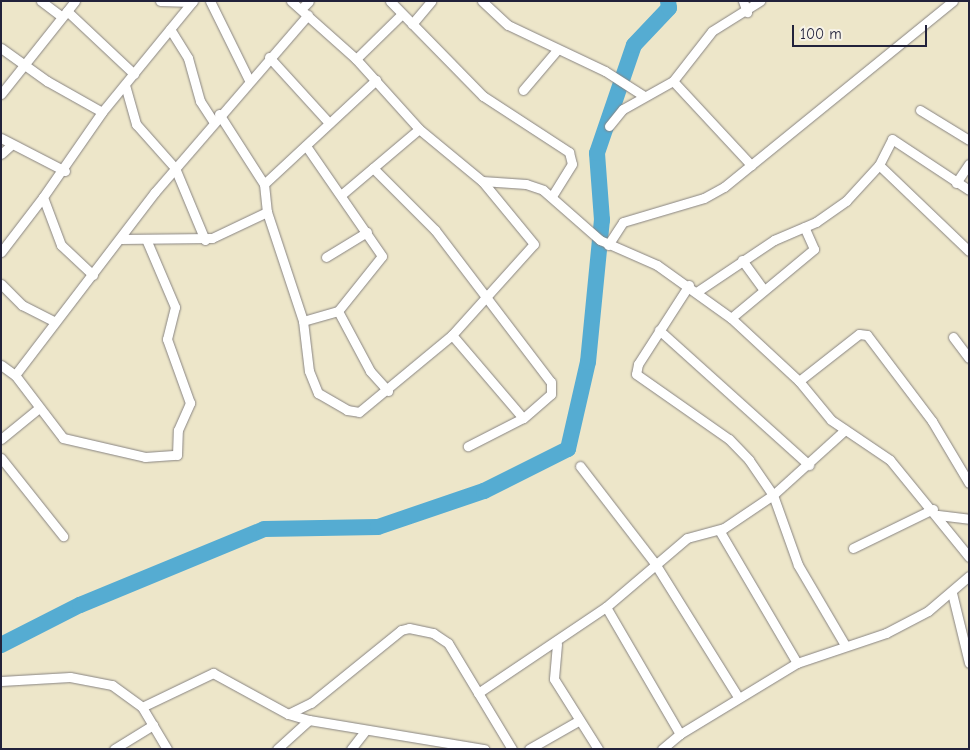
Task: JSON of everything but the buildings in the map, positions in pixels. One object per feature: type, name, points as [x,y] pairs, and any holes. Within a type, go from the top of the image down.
[{"type":"street","points":[[41,1],[65,14],[134,74]]},
{"type":"street","points":[[1,94],[27,64],[75,1]]},
{"type":"street","points":[[160,1],[192,2]]},
{"type":"street","points":[[210,1],[249,80]]},
{"type":"street","points":[[170,29],[188,58],[200,101],[216,118],[264,184],[267,212],[303,322],[309,371],[318,394],[347,410],[359,412],[388,391],[452,336],[489,299],[534,244],[482,181],[419,129],[356,59],[291,1]]},
{"type":"street","points":[[15,375],[175,168],[269,57],[304,12],[309,1]]},
{"type":"street","points":[[390,1],[483,96],[569,152],[572,164],[552,195]]},
{"type":"street","points":[[412,24],[431,1]]},
{"type":"street","points":[[482,1],[508,25],[604,71],[644,96]]},
{"type":"street","points":[[743,1],[748,12]]},
{"type":"street","points":[[609,126],[644,96],[673,81],[712,31],[748,12],[760,1]]},
{"type":"street","points":[[608,245],[623,222],[704,198],[751,165],[953,1]]},
{"type":"street","points":[[1,252],[65,171],[102,112],[192,2]]},
{"type":"street","points":[[356,59],[402,14]]},
{"type":"street","points":[[1,48],[27,64],[47,81],[102,112]]},
{"type":"street","points":[[522,90],[557,50]]},
{"type":"street","points":[[269,57],[329,123]]},
{"type":"street","points":[[264,184],[376,80]]},
{"type":"street","points":[[673,81],[751,165]]},
{"type":"street","points":[[125,85],[136,124],[175,168],[205,240]]},
{"type":"street","points":[[920,110],[969,140]]},
{"type":"street","points":[[341,195],[419,129]]},
{"type":"street","points":[[1,138],[10,146],[65,171]]},
{"type":"street","points":[[698,291],[742,260],[804,227],[846,201],[879,165],[888,142],[895,138],[956,183],[969,190]]},
{"type":"street","points":[[1,154],[10,146]]},
{"type":"street","points":[[303,322],[338,311],[382,260],[367,232],[306,146]]},
{"type":"street","points":[[956,183],[969,164]]},
{"type":"street","points":[[879,165],[969,251]]},
{"type":"street","points":[[373,168],[435,230],[551,382],[550,394],[523,418],[468,446]]},
{"type":"street","points":[[482,181],[526,184],[552,195],[608,245],[690,285],[698,291],[731,318],[800,381],[831,420],[890,460],[936,512],[969,557]]},
{"type":"street","points":[[43,197],[61,245],[93,275]]},
{"type":"street","points":[[120,238],[205,240],[267,212]]},
{"type":"street","points":[[731,318],[814,249],[804,227]]},
{"type":"street","points":[[326,258],[367,232]]},
{"type":"street","points":[[1,365],[15,375],[63,438],[145,457],[177,455],[178,430],[190,403],[167,339],[175,308],[146,238]]},
{"type":"street","points":[[742,260],[764,290]]},
{"type":"street","points":[[1,284],[22,305],[56,322]]},
{"type":"street","points":[[690,285],[659,330],[636,374],[729,439],[749,460],[773,495],[798,565],[845,645]]},
{"type":"street","points":[[338,311],[370,371],[388,391]]},
{"type":"street","points":[[659,330],[809,465]]},
{"type":"street","points":[[800,381],[859,334],[868,335],[932,421],[969,483]]},
{"type":"street","points":[[452,336],[523,418]]},
{"type":"street","points":[[953,338],[969,358]]},
{"type":"street","points":[[1,439],[39,408]]},
{"type":"street","points":[[830,441],[831,420]]},
{"type":"street","points":[[478,693],[557,644],[606,607],[654,562],[692,535],[719,530],[773,495],[809,465],[830,441],[845,430]]},
{"type":"street","points":[[1,458],[63,536]]},
{"type":"street","points":[[580,466],[654,562],[738,697]]},
{"type":"street","points":[[853,548],[936,512],[969,519]]},
{"type":"street","points":[[719,530],[797,663]]},
{"type":"street","points":[[662,749],[680,734],[738,697],[797,663],[845,645],[886,633],[952,593],[969,576]]},
{"type":"street","points":[[952,593],[969,663]]},
{"type":"street","points":[[606,607],[680,734]]},
{"type":"street","points":[[288,714],[311,703],[401,630],[409,628],[442,637],[512,749]]},
{"type":"street","points":[[557,644],[554,678],[578,721],[598,749]]},
{"type":"street","points":[[142,707],[213,673],[288,714],[309,720],[448,746],[485,749]]},
{"type":"street","points":[[1,681],[70,677],[100,681],[142,707],[167,749]]},
{"type":"street","points":[[277,749],[309,720]]},
{"type":"street","points":[[529,749],[578,721]]},
{"type":"street","points":[[114,749],[153,725]]},
{"type":"street","points":[[351,749],[366,730]]},
{"type":"waterway","points":[[1,645],[80,605],[264,529],[378,527],[484,491],[568,449],[588,362],[602,220],[597,153],[634,45],[669,8],[668,1]]}]
